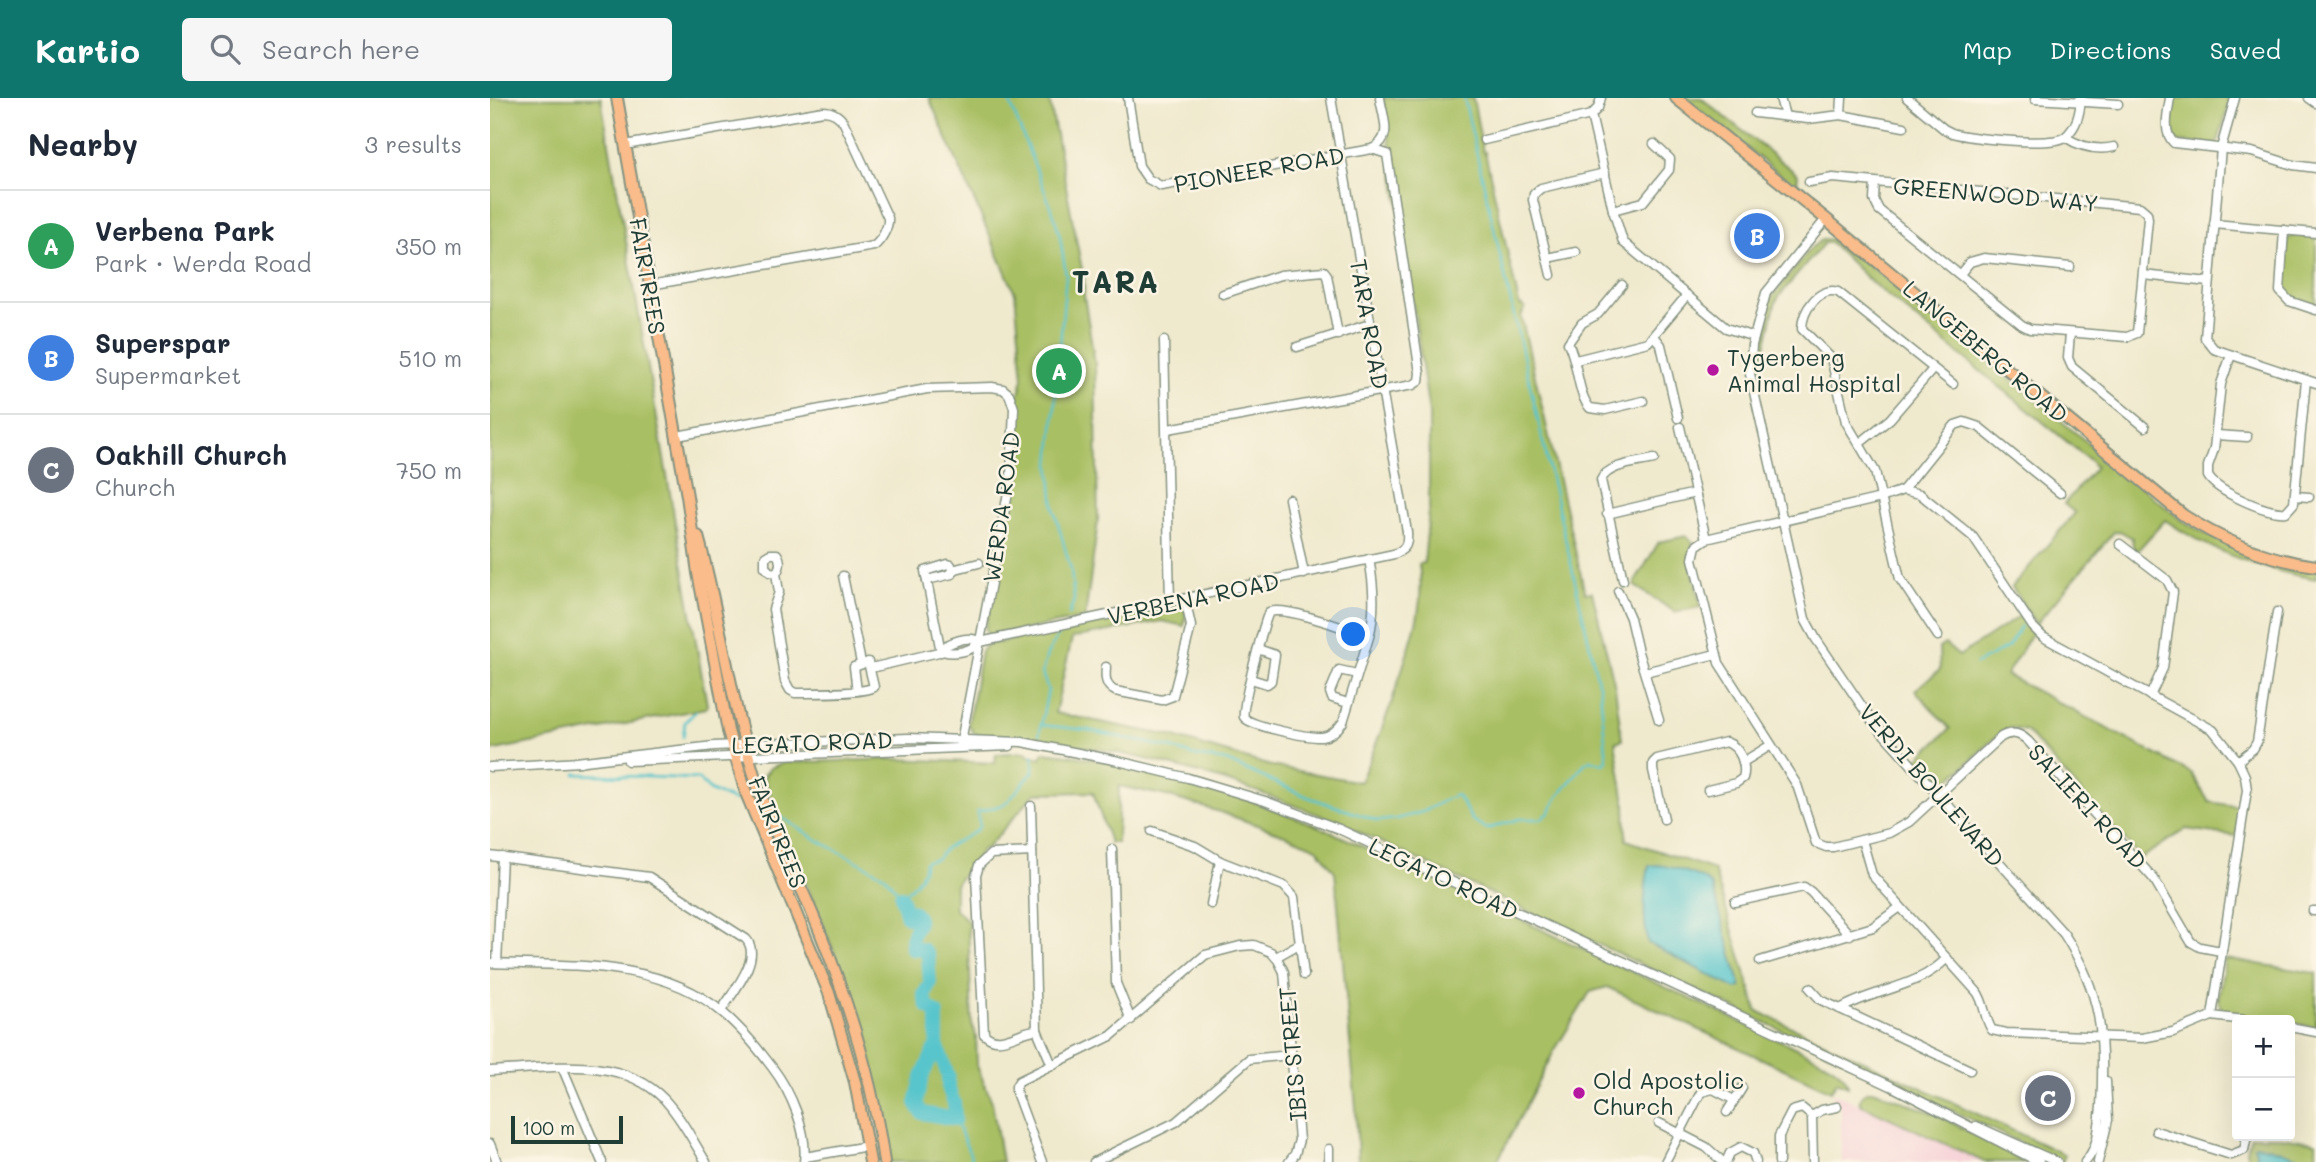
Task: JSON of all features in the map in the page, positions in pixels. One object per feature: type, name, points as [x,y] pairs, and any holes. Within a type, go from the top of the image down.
[{"type":"main road","name":"FAIRTREES","points":[[617,98],[677,436],[698,573],[735,758],[746,793],[829,993],[855,1082],[870,1162]]},
{"type":"main road","name":"LANGEBERG ROAD","points":[[1676,98],[2183,515],[2216,535],[2256,552],[2316,566]]},
{"type":"main road","name":"FAIRTREES","points":[[687,496],[708,572],[749,758],[760,793],[820,931],[847,1001],[871,1089],[884,1162]]},
{"type":"street","name":"PIONEER ROAD","points":[[1128,98],[1139,166],[1148,179],[1161,186],[1372,149]]},
{"type":"street","name":"TARA ROAD","points":[[1331,98],[1407,532],[1404,549]]},
{"type":"street","points":[[1372,149],[1382,143],[1386,136],[1380,98]]},
{"type":"street","points":[[1484,140],[1591,115],[1598,108],[1601,98]]},
{"type":"street","points":[[1780,98],[1785,116]]},
{"type":"street","points":[[1840,115],[1842,98]]},
{"type":"street","points":[[2170,98],[2167,132],[2171,141],[2181,145],[2252,152],[2293,165],[2316,167]]},
{"type":"street","points":[[2235,98],[2221,148],[2205,338],[2212,348],[2316,383]]},
{"type":"street","points":[[2309,98],[2316,103]]},
{"type":"street","points":[[1910,99],[1944,129],[1958,135],[2041,142],[2065,137],[2076,124],[2081,100]]},
{"type":"street","points":[[2035,99],[2118,104]]},
{"type":"street","points":[[625,145],[830,111],[837,114],[844,123],[888,218],[888,223],[874,246],[650,285]]},
{"type":"street","points":[[1755,113],[1818,119],[1840,115],[1904,127]]},
{"type":"street","points":[[1591,115],[1613,210],[1620,234],[1627,245],[1726,328],[1754,337]]},
{"type":"street","points":[[2065,137],[2087,147],[2114,148]]},
{"type":"street","points":[[1613,210],[1641,203],[1669,170],[1670,159],[1654,144]]},
{"type":"street","points":[[1168,429],[1413,385],[1419,381],[1389,156],[1381,150],[1372,149]]},
{"type":"street","points":[[1551,275],[1533,200],[1534,194],[1541,188],[1605,173]]},
{"type":"street","points":[[1809,182],[1833,178],[1875,183]]},
{"type":"street","name":"GREENWOOD WAY","points":[[1875,183],[2140,207],[2148,216],[2139,327],[2133,337],[2030,329],[1959,274],[1879,210],[1874,200],[1875,183]]},
{"type":"street","name":"VERDI BOULEVARD","points":[[1826,219],[1766,293],[1754,337],[1749,374],[1782,521],[1810,629],[1872,721],[2064,934],[2075,951],[2090,984],[2099,1014],[2102,1037],[2108,1120],[2098,1162]]},
{"type":"street","points":[[2214,224],[2316,233]]},
{"type":"street","points":[[2284,230],[2280,291],[2289,301],[2316,310]]},
{"type":"street","points":[[1547,258],[1576,252]]},
{"type":"street","points":[[1959,274],[1970,262],[1984,258],[2070,267]]},
{"type":"street","points":[[1223,294],[1280,275],[1324,271],[1338,335]]},
{"type":"street","points":[[2143,275],[2209,282]]},
{"type":"street","points":[[1622,285],[1598,314],[1582,323],[1568,339],[1568,344],[1576,360],[1583,397],[1590,408],[1605,410],[1643,401]]},
{"type":"street","points":[[1938,636],[1900,579],[1873,465],[1846,422],[1831,358],[1802,329],[1803,315],[1823,292],[1832,290],[1845,296],[1953,384]]},
{"type":"street","points":[[1576,360],[1644,344],[1687,295]]},
{"type":"street","points":[[1297,347],[1370,324]]},
{"type":"street","points":[[2070,333],[2068,358],[2072,368],[2145,427]]},
{"type":"street","points":[[1654,335],[1661,345],[1706,538]]},
{"type":"street","points":[[1164,341],[1170,603]]},
{"type":"street","points":[[2231,355],[2221,384],[2214,449],[2207,470],[2211,482],[2254,505],[2279,513],[2291,509],[2295,496],[2306,380]]},
{"type":"street","points":[[1860,443],[1890,419],[1933,369]]},
{"type":"street","name":"WERDA ROAD","points":[[677,436],[927,390],[992,387],[1003,390],[1011,398],[1014,405],[1012,465],[961,742]]},
{"type":"street","points":[[1938,794],[1903,827],[1826,848],[1816,843],[1799,790],[1724,673],[1716,654],[1693,555],[1696,546],[1706,538],[1881,498],[1903,490],[1955,425],[1969,422],[1979,426],[2060,493]]},
{"type":"street","points":[[2216,435],[2247,437]]},
{"type":"street","points":[[1623,580],[1601,484],[1604,474],[1614,469],[1654,459]]},
{"type":"street","points":[[1916,474],[1915,483],[1920,494],[1978,542],[2033,627],[2043,637],[2213,730],[2238,761],[2246,779],[2247,796],[2212,1016]]},
{"type":"street","points":[[1903,490],[1920,494]]},
{"type":"street","points":[[1607,514],[1695,493]]},
{"type":"street","points":[[2295,496],[2309,497]]},
{"type":"street","points":[[1289,499],[1304,574]]},
{"type":"street","points":[[2120,544],[2167,580],[2173,592],[2163,668],[2151,696]]},
{"type":"street","name":"VERBENA ROAD","points":[[871,668],[972,648],[980,642],[1394,554],[1404,549]]},
{"type":"street","points":[[1369,559],[1374,600],[1369,637],[1342,722],[1330,735],[1320,737],[1281,731],[1249,722],[1245,718],[1244,712],[1267,614],[1274,610],[1301,615],[1369,637]]},
{"type":"street","points":[[942,652],[926,570],[948,564],[952,569],[979,563]]},
{"type":"street","points":[[776,573],[779,592],[773,609],[788,688],[795,694],[857,691],[873,688],[868,662],[854,667],[857,691]]},
{"type":"street","points":[[843,576],[861,663]]},
{"type":"street","points":[[1618,591],[1630,618],[1659,720]]},
{"type":"street","points":[[1106,667],[1105,681],[1115,691],[1162,700],[1173,696],[1191,626],[1185,599]]},
{"type":"street","points":[[2238,761],[2257,744],[2277,612]]},
{"type":"street","points":[[1251,679],[1267,684],[1271,681],[1275,655],[1258,649]]},
{"type":"street","points":[[1645,672],[1716,654]]},
{"type":"street","points":[[1348,703],[1332,698],[1330,692],[1339,670],[1357,674]]},
{"type":"street","name":"SALIERI ROAD","points":[[1938,794],[2001,737],[2010,733],[2022,736],[2154,879],[2191,942],[2200,947],[2221,951]]},
{"type":"street","name":"LEGATO ROAD","points":[[576,762],[745,744],[908,738],[961,742],[1022,742],[1188,778],[1265,801],[1339,829],[1919,1099],[2039,1162]]},
{"type":"street","name":"LEGATO ROAD","points":[[490,767],[749,758],[961,742]]},
{"type":"street","points":[[1664,819],[1652,766],[1657,759],[1726,742],[1735,747],[1743,762],[1744,775],[1740,781],[1708,790]]},
{"type":"street","points":[[1743,762],[1770,745]]},
{"type":"street","points":[[1031,806],[1037,1030],[1052,1065]]},
{"type":"street","points":[[1152,831],[1195,846],[1220,861],[1277,882],[1289,890],[1294,897],[1304,975]]},
{"type":"street","points":[[1862,840],[1872,875],[1982,1000],[1992,1030],[2006,1033],[2142,1038],[2164,1035],[2212,1016],[2232,1018]]},
{"type":"street","points":[[1112,849],[1116,983],[1131,1020]]},
{"type":"street","points":[[1032,852],[991,854],[979,865],[976,876],[984,1034],[989,1039],[999,1040],[1037,1030]]},
{"type":"street","points":[[490,856],[649,877],[747,939],[751,944],[751,962],[721,1011]]},
{"type":"street","points":[[502,857],[494,963],[638,972],[681,988],[721,1011],[751,1040],[778,1074],[796,1113],[805,1159],[868,1146]]},
{"type":"street","points":[[1211,904],[1220,861]]},
{"type":"street","points":[[1735,902],[1804,887],[1850,935]]},
{"type":"street","points":[[1760,961],[1877,925],[1899,907]]},
{"type":"street","name":"IBIS STREET","points":[[1042,1162],[1016,1086],[1021,1079],[1104,1040],[1205,955],[1248,944],[1261,946],[1276,957],[1284,972],[1299,1140],[1295,1154],[1289,1162]]},
{"type":"street","points":[[1276,957],[1299,944]]},
{"type":"street","points":[[1840,1009],[1865,997],[1923,978],[1947,958]]},
{"type":"street","points":[[1810,988],[1821,1000],[1970,1069]]},
{"type":"street","points":[[2295,1028],[2316,1032]]},
{"type":"street","points":[[1094,1162],[1176,1122],[1249,1059],[1291,1055]]},
{"type":"street","points":[[490,1072],[596,1067],[637,1079],[670,1106],[706,1162]]},
{"type":"street","points":[[563,1069],[602,1162]]},
{"type":"street","name":"VERDI BOULEVARD","points":[[2085,1162],[2098,1135],[2104,1071]]},
{"type":"street","points":[[1727,1112],[1742,1088]]},
{"type":"street","points":[[1665,1162],[1704,1090],[1713,1089],[1734,1100]]},
{"type":"street","points":[[1812,1116],[1822,1110],[1837,1107]]},
{"type":"street","points":[[1779,1162],[1779,1136],[1792,1111],[1805,1109],[1812,1116],[1813,1162]]},
{"type":"street","points":[[1659,1123],[1706,1147],[1725,1162],[1732,1150]]},
{"type":"street","name":"LEGATO ROAD","points":[[1970,1125],[1981,1127],[2057,1162]]},
{"type":"street","points":[[2156,1131],[2231,1154],[2244,1150],[2246,1141]]},
{"type":"street","points":[[490,1144],[497,1162]]},
{"type":"street","points":[[1706,1147],[1732,1150],[1741,1147],[1749,1150],[1756,1162]]},
{"type":"street","points":[[1329,1149],[1329,1162]]},
{"type":"street","points":[[2020,1154],[2030,1162]]},
{"type":"shaded area","points":[[1832,1093],[1983,1162],[1842,1162],[1841,1109]]},
{"type":"green space","points":[[490,98],[601,98],[707,705],[706,708],[490,751]]},
{"type":"green space","points":[[929,98],[1049,98],[1084,280],[1095,364],[1098,521],[1085,618],[990,636],[985,630],[1015,471],[1017,402],[1023,378],[1015,293]]},
{"type":"green space","points":[[1383,98],[1473,98],[1519,304],[1525,308],[1521,316],[1585,593],[1592,592],[1615,687],[1622,740],[1615,742],[1625,803],[1626,840],[1714,870],[1757,1011],[2065,1155],[2062,1162],[1338,822],[1241,786],[1156,761],[1079,746],[975,734],[968,725],[981,651],[987,645],[1177,605],[1186,613],[1184,626],[1162,621],[1072,638],[1055,713],[1171,736],[1271,766],[1360,782],[1388,713],[1414,631],[1421,592],[1419,564],[1424,563],[1429,510],[1429,413]]},
{"type":"green space","points":[[1684,98],[1701,98],[1798,175],[1797,183],[1815,198],[1813,201]]},
{"type":"green space","points":[[2173,98],[2231,98],[2218,142],[2214,145],[2177,142],[2170,133]]},
{"type":"green space","points":[[2295,235],[2316,237],[2316,307],[2291,299],[2283,291],[2287,239]]},
{"type":"green space","points":[[1830,239],[1840,243],[1935,317],[2180,519],[2245,552],[2316,571],[2316,579],[2237,558],[2200,541],[2165,520],[2137,551],[2132,538],[2120,531],[2114,532],[2036,624],[2012,587],[2075,513],[2064,504],[2096,467],[2092,462],[1871,282],[1831,243],[1824,243],[1779,296],[1760,370],[1754,370],[1764,319],[1773,296],[1811,248],[1822,240]]},
{"type":"green space","points":[[1686,536],[1693,542],[1689,556],[1701,607],[1675,612],[1635,586],[1635,582],[1659,542]]},
{"type":"green space","points":[[2021,615],[2033,632],[2006,675],[2191,773],[2209,802],[2241,807],[2236,836],[2186,829],[2141,858],[2026,731],[2011,728],[2001,732],[1947,782],[1935,783],[1914,762],[1950,729],[1915,690],[1940,670],[1939,648],[1945,644],[1959,656]]},
{"type":"green space","points":[[1026,752],[1041,758],[1043,752],[1152,771],[1223,792],[1327,830],[1815,1057],[1841,1073],[1848,1086],[1837,1081],[1831,1091],[1607,987],[1590,992],[1553,1053],[1497,1162],[1358,1162],[1356,1108],[1335,872],[1317,848],[1288,836],[1167,796],[1119,786],[1117,843],[1110,843],[1093,792],[1035,793],[987,848],[983,849],[955,885],[955,909],[968,921],[972,1025],[976,1036],[977,1066],[992,1102],[1002,1162],[890,1162],[872,1072],[856,1014],[764,776],[770,768],[782,763],[892,759],[995,763],[996,754]]},
{"type":"green space","points":[[2225,959],[2316,973],[2316,1027],[2295,1024],[2295,1015],[2245,1015],[2222,1011],[2218,1000]]},
{"type":"green space","points":[[1876,1091],[1938,1115],[2025,1162],[1984,1162],[1860,1104],[1864,1093]]},
{"type":"green space","points":[[2295,1139],[2316,1142],[2316,1162],[2250,1162],[2246,1151],[2249,1141]]},
{"type":"water","points":[[1656,865],[1694,875],[1712,886],[1741,987],[1736,989],[1648,943],[1646,885],[1649,866]]},
{"type":"water","points":[[2254,1146],[2316,1162],[2259,1162]]},
{"type":"waterway","points":[[1008,98],[1053,212],[1066,275],[1050,464],[1054,509],[1071,570],[1074,600],[1069,615]]},
{"type":"waterway","points":[[1041,725],[1087,730],[1226,761],[1308,797],[1378,821],[1422,812],[1455,795],[1472,820],[1487,829],[1519,819],[1541,819],[1549,813],[1557,798],[1585,763],[1590,760],[1604,764],[1607,761],[1600,690],[1464,98]]},
{"type":"waterway","points":[[1976,664],[2008,647],[2021,626]]},
{"type":"waterway","points":[[1039,735],[1048,690],[1042,673],[1047,655],[1058,635]]},
{"type":"waterway","points":[[683,737],[685,722],[696,711]]},
{"type":"waterway","points":[[781,817],[819,841],[885,876],[901,896],[913,886],[926,861],[936,859],[946,848],[976,831],[980,826],[977,812],[1002,805],[1009,800],[1033,772],[1033,755]]},
{"type":"waterway","points":[[576,774],[698,779],[711,791],[735,801]]},
{"type":"waterway","points":[[901,896],[907,917],[912,911],[918,918],[912,949],[922,949],[928,955],[930,983],[924,994],[927,1006],[937,1013],[937,1044],[922,1077],[916,1103],[922,1113],[955,1119],[948,1076],[937,1044]]},
{"type":"waterway","points":[[955,1119],[971,1162]]},
{"type":"place","name":"Superspar","points":[[1757,236]]},
{"type":"place","name":"Tygerberg Animal Hospital","points":[[1713,370]]},
{"type":"place","name":"Verbena Park","points":[[1059,371]]},
{"type":"place","name":"Old Apostolic Church","points":[[1579,1093]]},
{"type":"place","name":"Oakhill Church","points":[[2048,1098]]},
{"type":"district","name":"TARA","points":[[1116,281]]}]
